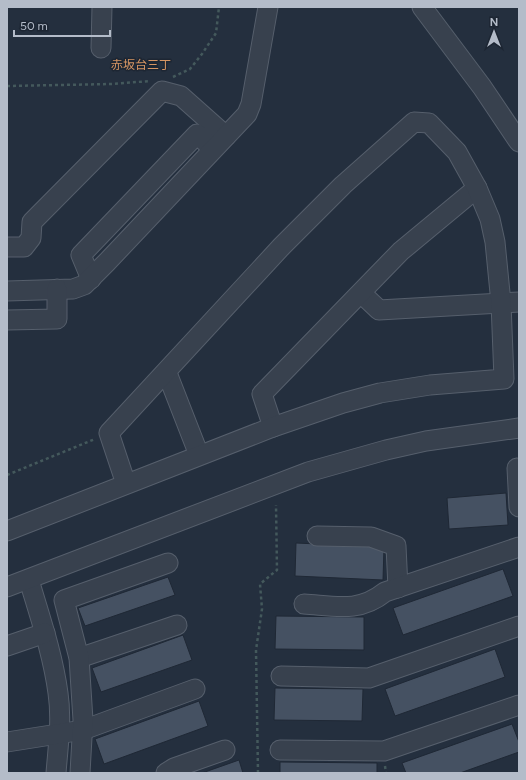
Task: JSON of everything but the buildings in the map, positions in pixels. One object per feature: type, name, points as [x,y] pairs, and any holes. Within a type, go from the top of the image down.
[{"type":"street","points":[[101,48],[102,7]]},
{"type":"street","points":[[7,291],[73,289],[84,285],[247,114],[251,104],[268,7]]},
{"type":"street","points":[[422,7],[482,87],[519,142]]},
{"type":"street","points":[[7,247],[24,247],[31,238],[32,222],[162,91],[181,96],[226,136]]},
{"type":"street","points":[[7,531],[126,484],[199,455],[273,427],[343,403],[380,394],[430,385],[504,379],[510,302],[490,219],[477,188],[457,152],[428,123],[414,122],[343,185],[282,246],[167,373],[109,434],[126,484]]},
{"type":"street","points":[[273,427],[262,394],[401,251],[477,188]]},
{"type":"street","points":[[7,320],[57,319],[58,289]]},
{"type":"street","points":[[361,292],[379,310],[510,302]]},
{"type":"street","points":[[167,373],[199,455]]},
{"type":"street","points":[[7,587],[29,580],[308,472],[419,442],[519,428]]},
{"type":"street","points":[[516,468],[519,507]]},
{"type":"street","points":[[317,536],[370,537],[396,546],[398,588]]},
{"type":"street","points":[[304,604],[354,607],[374,601],[385,592],[519,547]]},
{"type":"street","points":[[80,773],[83,730],[79,658],[64,600],[168,563]]},
{"type":"street","points":[[29,580],[45,634],[58,693],[60,732],[56,773]]},
{"type":"street","points":[[79,658],[176,624]]},
{"type":"street","points":[[281,676],[369,678],[519,626]]},
{"type":"street","points":[[7,646],[45,634]]},
{"type":"street","points":[[7,742],[60,732],[83,730],[195,689]]},
{"type":"street","points":[[280,750],[384,752],[519,705]]},
{"type":"street","points":[[166,773],[174,768],[225,750]]},
{"type":"path","points":[[166,79],[190,69],[202,54],[216,33],[219,7]]},
{"type":"path","points":[[7,86],[112,84],[152,81]]},
{"type":"path","points":[[7,475],[109,434]]},
{"type":"path","points":[[258,773],[256,650],[262,609],[260,584],[277,570],[276,505]]},
{"type":"path","points":[[385,765],[386,773]]},
{"type":"district","name":"赤坂台三丁","points":[[141,65]]}]
